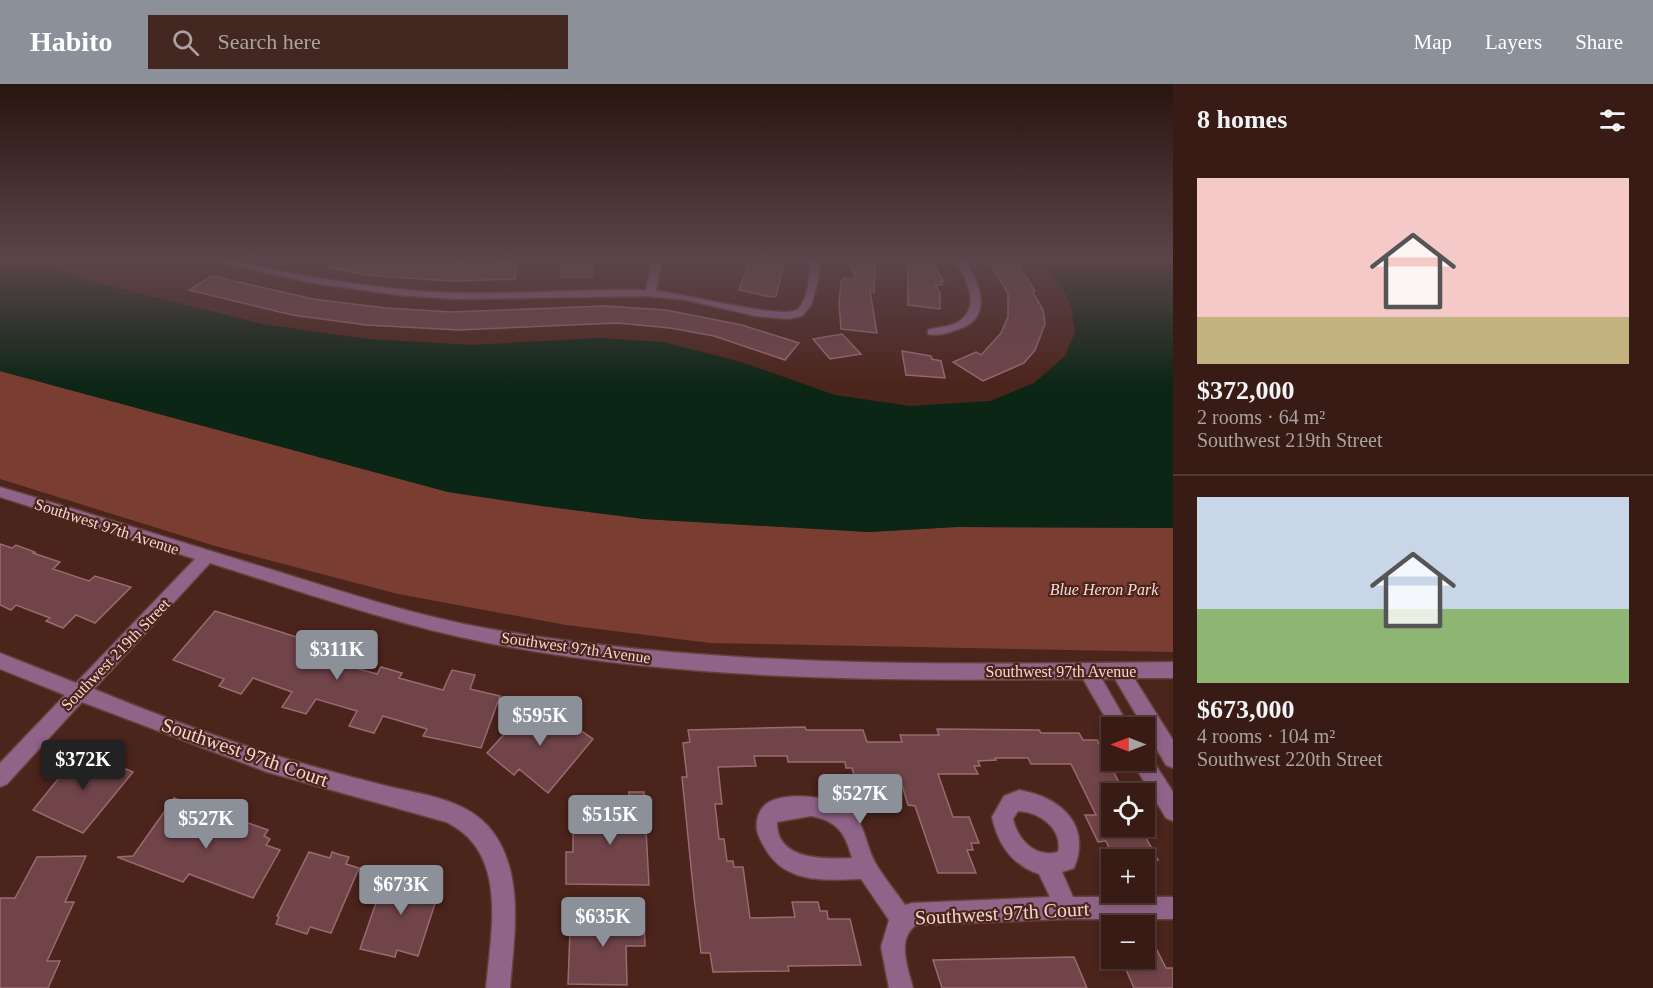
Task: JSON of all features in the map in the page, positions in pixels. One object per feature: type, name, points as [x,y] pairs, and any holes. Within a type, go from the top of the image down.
[{"type":"street","points":[[710,301],[777,316],[797,314],[807,301]]},
{"type":"street","points":[[932,332],[966,322],[975,309],[975,301]]},
{"type":"street","name":"Southwest 97th Avenue","points":[[0,492],[206,558],[426,623],[611,654],[780,669],[1089,672],[1173,670]]},
{"type":"street","name":"Southwest 219th Street","points":[[0,777],[206,558]]},
{"type":"street","name":"Southwest 97th Court","points":[[0,661],[261,761],[447,812],[471,825],[487,842],[495,860],[502,895],[498,988]]},
{"type":"street","points":[[1120,671],[1173,758]]},
{"type":"street","points":[[1089,672],[1115,717]]},
{"type":"street","points":[[1148,771],[1173,811]]},
{"type":"street","points":[[866,868],[795,866],[784,860],[771,843],[766,825],[767,818],[775,810],[789,807],[824,807],[834,810],[853,829],[866,868],[902,920],[894,933],[892,946],[901,988]]},
{"type":"street","points":[[1047,866],[1067,908]]},
{"type":"street","name":"Southwest 97th Court","points":[[902,920],[922,913],[1067,908],[1173,908]]},
{"type":"green space","name":"Blue Heron Park","points":[[0,371],[448,492],[542,506],[644,519],[869,532],[956,527],[1173,528],[1173,652],[710,643],[566,625],[398,594],[215,546],[0,479]]},
{"type":"shaded area","points":[[0,301],[171,301],[262,324],[368,339],[472,345],[598,338],[663,342],[741,362],[835,395],[910,406],[990,401],[1034,383],[1065,356],[1076,330],[1069,301],[1173,301],[1173,528],[956,527],[869,532],[644,519],[542,506],[448,492],[0,371]]},
{"type":"building","points":[[235,301],[331,301],[386,308],[452,312],[606,306],[666,310],[742,325],[799,343],[785,360],[714,336],[670,328],[618,323],[459,330],[366,325],[292,315]]},
{"type":"building","points":[[839,301],[872,301],[877,333],[841,329]]},
{"type":"building","points":[[908,301],[940,301],[940,309],[908,305]]},
{"type":"building","points":[[1008,301],[1038,301],[1043,310],[1045,324],[1035,350],[1024,363],[983,381],[953,362],[976,352],[981,355],[1001,333],[1008,317]]},
{"type":"building","points":[[842,334],[861,354],[830,359],[813,339]]},
{"type":"building","points":[[902,351],[931,356],[932,359],[941,361],[945,378],[906,375]]},
{"type":"building","points":[[0,544],[12,548],[16,545],[60,562],[53,569],[89,581],[95,576],[131,587],[95,623],[76,615],[63,628],[46,621],[50,618],[16,605],[11,610],[0,605]]},
{"type":"building","points":[[215,611],[312,642],[308,648],[339,656],[335,662],[377,674],[381,667],[402,673],[399,678],[443,690],[452,670],[475,675],[470,689],[500,696],[481,748],[423,736],[427,729],[383,716],[374,733],[349,726],[357,711],[316,699],[306,714],[282,707],[292,692],[253,678],[241,694],[219,686],[224,679],[173,660]]},
{"type":"building","points":[[543,705],[593,739],[548,793],[519,769],[514,775],[487,753],[529,707],[537,712]]},
{"type":"building","points":[[805,727],[806,730],[863,730],[867,742],[902,742],[900,735],[939,735],[937,729],[1039,730],[1041,733],[1079,733],[1083,740],[1097,740],[1101,748],[1101,771],[1113,771],[1119,783],[1101,783],[1101,837],[1146,837],[1152,849],[1116,849],[1109,848],[1106,841],[1098,842],[1085,815],[1096,815],[1071,764],[1031,764],[1028,758],[995,758],[996,760],[978,761],[980,766],[974,766],[978,774],[938,774],[953,817],[969,817],[979,843],[971,843],[973,850],[967,850],[976,873],[938,873],[915,806],[908,805],[899,775],[854,775],[852,768],[846,768],[845,762],[788,762],[787,756],[754,756],[756,766],[718,767],[722,804],[715,804],[719,839],[724,839],[727,861],[733,861],[734,867],[743,867],[750,918],[795,917],[792,902],[818,902],[820,911],[827,911],[828,919],[850,919],[861,965],[788,966],[789,971],[713,972],[710,953],[701,953],[694,897],[682,777],[687,777],[683,743],[690,742],[688,730]]},
{"type":"building","points":[[85,751],[133,772],[83,833],[33,810],[67,768]]},
{"type":"building","points":[[629,792],[644,792],[649,885],[566,884],[566,852],[573,852],[573,808],[629,808]]},
{"type":"building","points":[[174,798],[197,806],[195,809],[202,812],[197,819],[233,832],[240,820],[268,830],[264,836],[270,839],[266,845],[280,850],[253,898],[189,874],[183,882],[117,857],[133,856]]},
{"type":"building","points":[[309,852],[330,858],[332,852],[349,857],[346,864],[359,868],[331,933],[310,927],[307,934],[276,924],[279,917],[277,916]]},
{"type":"building","points":[[86,856],[65,902],[74,902],[47,961],[60,961],[48,988],[0,988],[0,898],[15,898],[37,857]]},
{"type":"building","points":[[411,873],[429,877],[426,884],[440,888],[418,956],[397,950],[395,957],[360,949],[386,874],[409,879]]},
{"type":"building","points":[[578,914],[644,915],[645,946],[626,946],[627,985],[568,984],[570,930],[577,930]]},
{"type":"building","points":[[1155,946],[1166,968],[1173,968],[1173,988],[1134,988],[1126,969],[1155,969]]},
{"type":"building","points":[[1074,957],[1087,988],[942,988],[933,960]]}]
